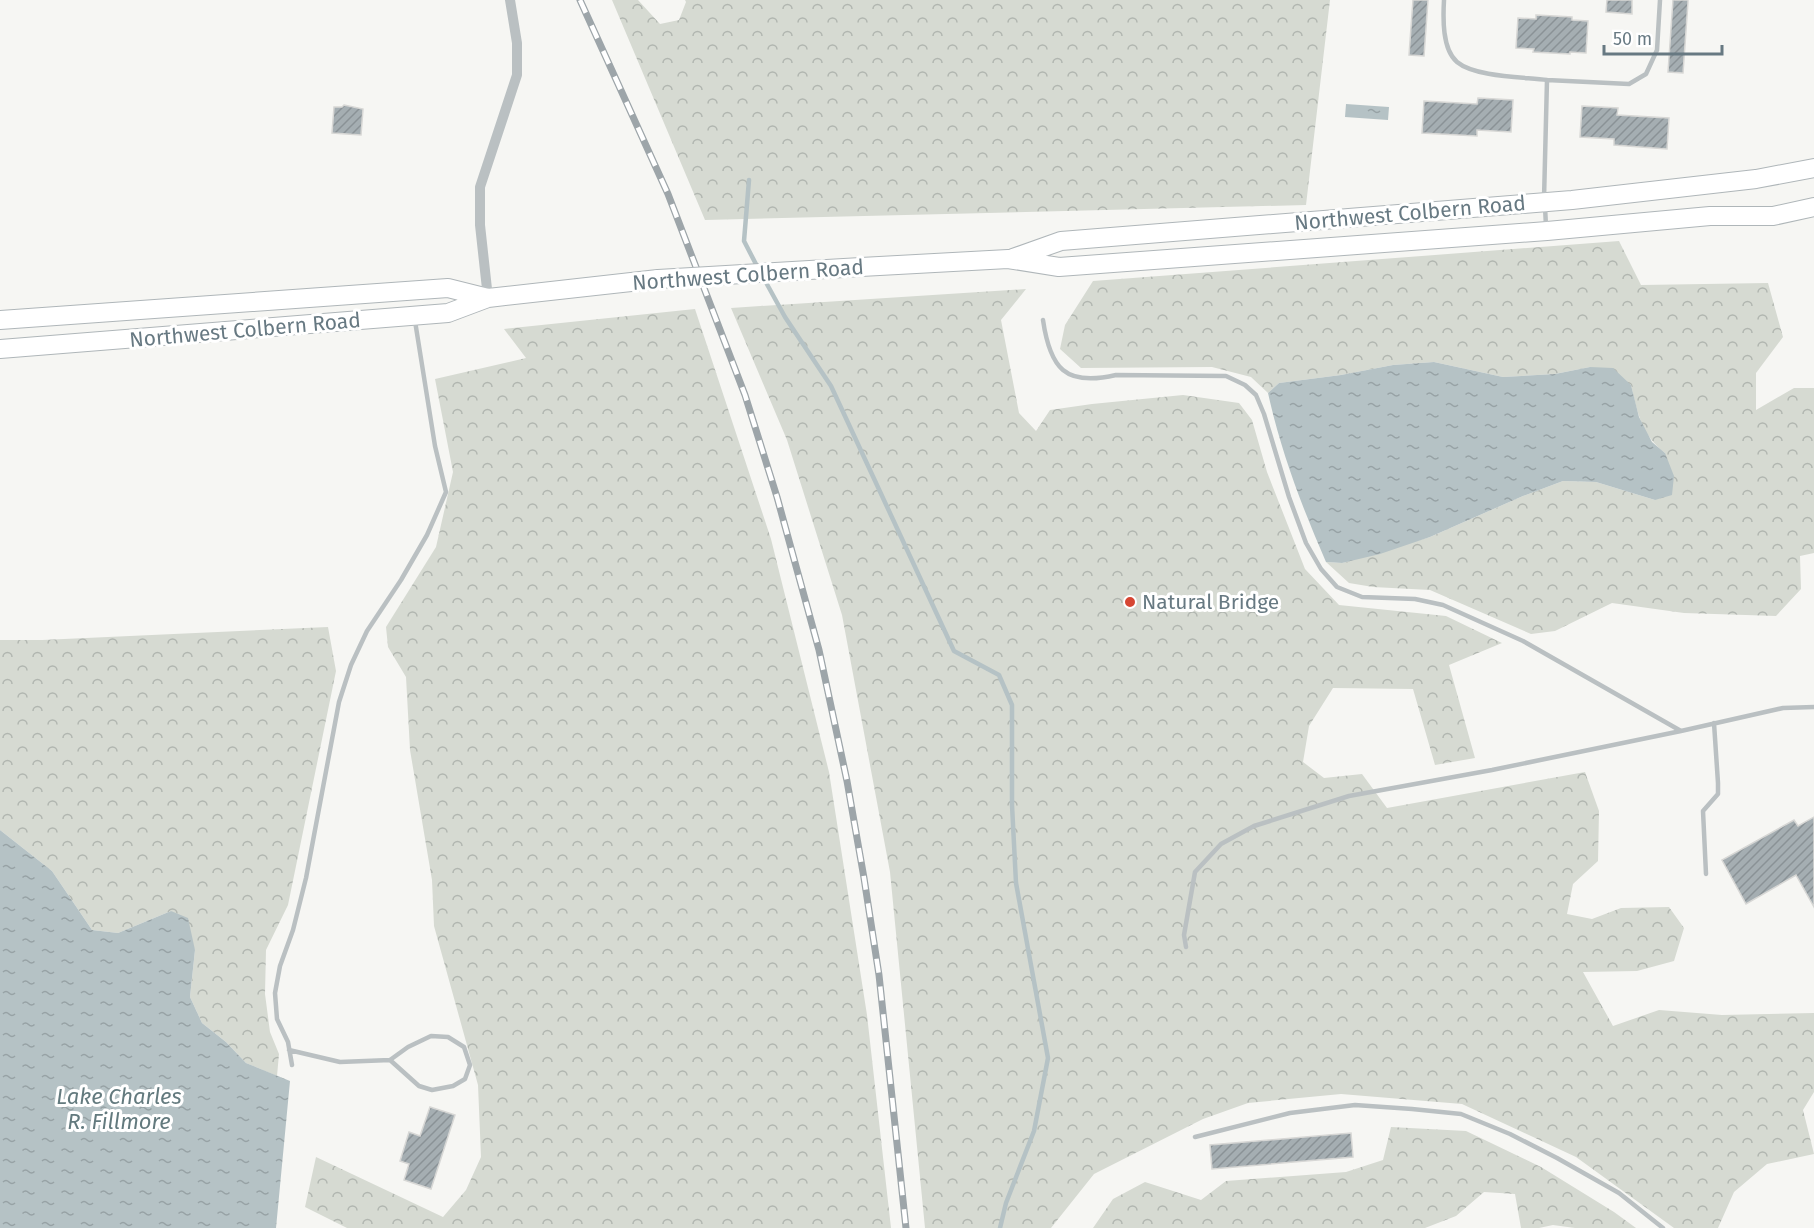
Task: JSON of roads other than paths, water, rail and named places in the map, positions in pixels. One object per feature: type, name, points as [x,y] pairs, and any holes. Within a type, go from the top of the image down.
[{"type":"main road","name":"Northwest Colbern Road","points":[[1008,259],[1061,241],[1283,224],[1662,190],[1814,168]]},
{"type":"main road","name":"Northwest Colbern Road","points":[[0,349],[448,313],[488,298],[658,279],[1008,259],[1059,267],[1547,231],[1710,216],[1773,216],[1814,207]]},
{"type":"main road","name":"Northwest Colbern Road","points":[[0,320],[448,288],[488,298]]},
{"type":"street","points":[[488,298],[480,225],[480,187],[517,75],[517,43],[510,0]]},
{"type":"lane","points":[[1444,0],[1442,25],[1449,49],[1456,61],[1479,73],[1547,80],[1629,84],[1646,74],[1657,50],[1660,0]]},
{"type":"lane","points":[[1547,80],[1544,201],[1547,231]]},
{"type":"lane","points":[[292,1065],[288,1042],[277,1019],[275,993],[280,966],[293,930],[306,878],[339,702],[351,665],[367,632],[427,535],[446,492],[435,446],[414,316]]},
{"type":"lane","points":[[1043,320],[1050,353],[1057,363],[1075,377],[1085,380],[1116,375],[1226,376],[1245,385],[1256,395],[1264,414],[1289,497],[1306,543],[1321,569],[1337,587],[1362,597],[1415,599],[1443,605],[1523,641],[1681,731]]},
{"type":"lane","points":[[1186,946],[1184,935],[1195,872],[1221,844],[1254,826],[1349,796],[1492,770],[1783,708],[1814,707]]},
{"type":"lane","points":[[1706,874],[1702,811],[1718,794],[1714,723]]},
{"type":"lane","points":[[289,1050],[340,1062],[390,1060],[408,1047],[431,1036],[448,1037],[464,1047],[470,1065],[465,1079],[453,1086],[432,1090],[419,1086],[390,1060]]},
{"type":"lane","points":[[1195,1137],[1290,1113],[1354,1105],[1461,1114],[1510,1134],[1619,1193],[1663,1228]]},
{"type":"water","points":[[1346,104],[1389,107],[1388,120],[1345,117]]},
{"type":"water","points":[[1434,362],[1503,377],[1555,374],[1590,367],[1613,368],[1631,385],[1639,417],[1652,442],[1665,453],[1674,476],[1672,495],[1655,500],[1596,482],[1563,481],[1430,537],[1380,554],[1342,563],[1326,562],[1293,479],[1268,393],[1279,383],[1393,365]]},
{"type":"water","name":"Lake Charles R. Fillmore","points":[[0,830],[52,871],[92,930],[118,933],[171,911],[188,918],[195,950],[190,997],[202,1023],[226,1042],[246,1063],[290,1081],[276,1228],[0,1228]]},
{"type":"waterway","points":[[749,180],[744,241],[759,270]]},
{"type":"waterway","points":[[763,277],[785,317],[831,386],[954,651],[999,675],[1012,705],[1012,805],[1016,883],[1048,1058],[1034,1131],[1006,1203],[1000,1228]]},
{"type":"railway","points":[[580,0],[668,194],[745,395],[777,497],[819,650],[847,781],[879,975],[906,1228]]},
{"type":"place","name":"Natural Bridge","points":[[1130,602]]}]
